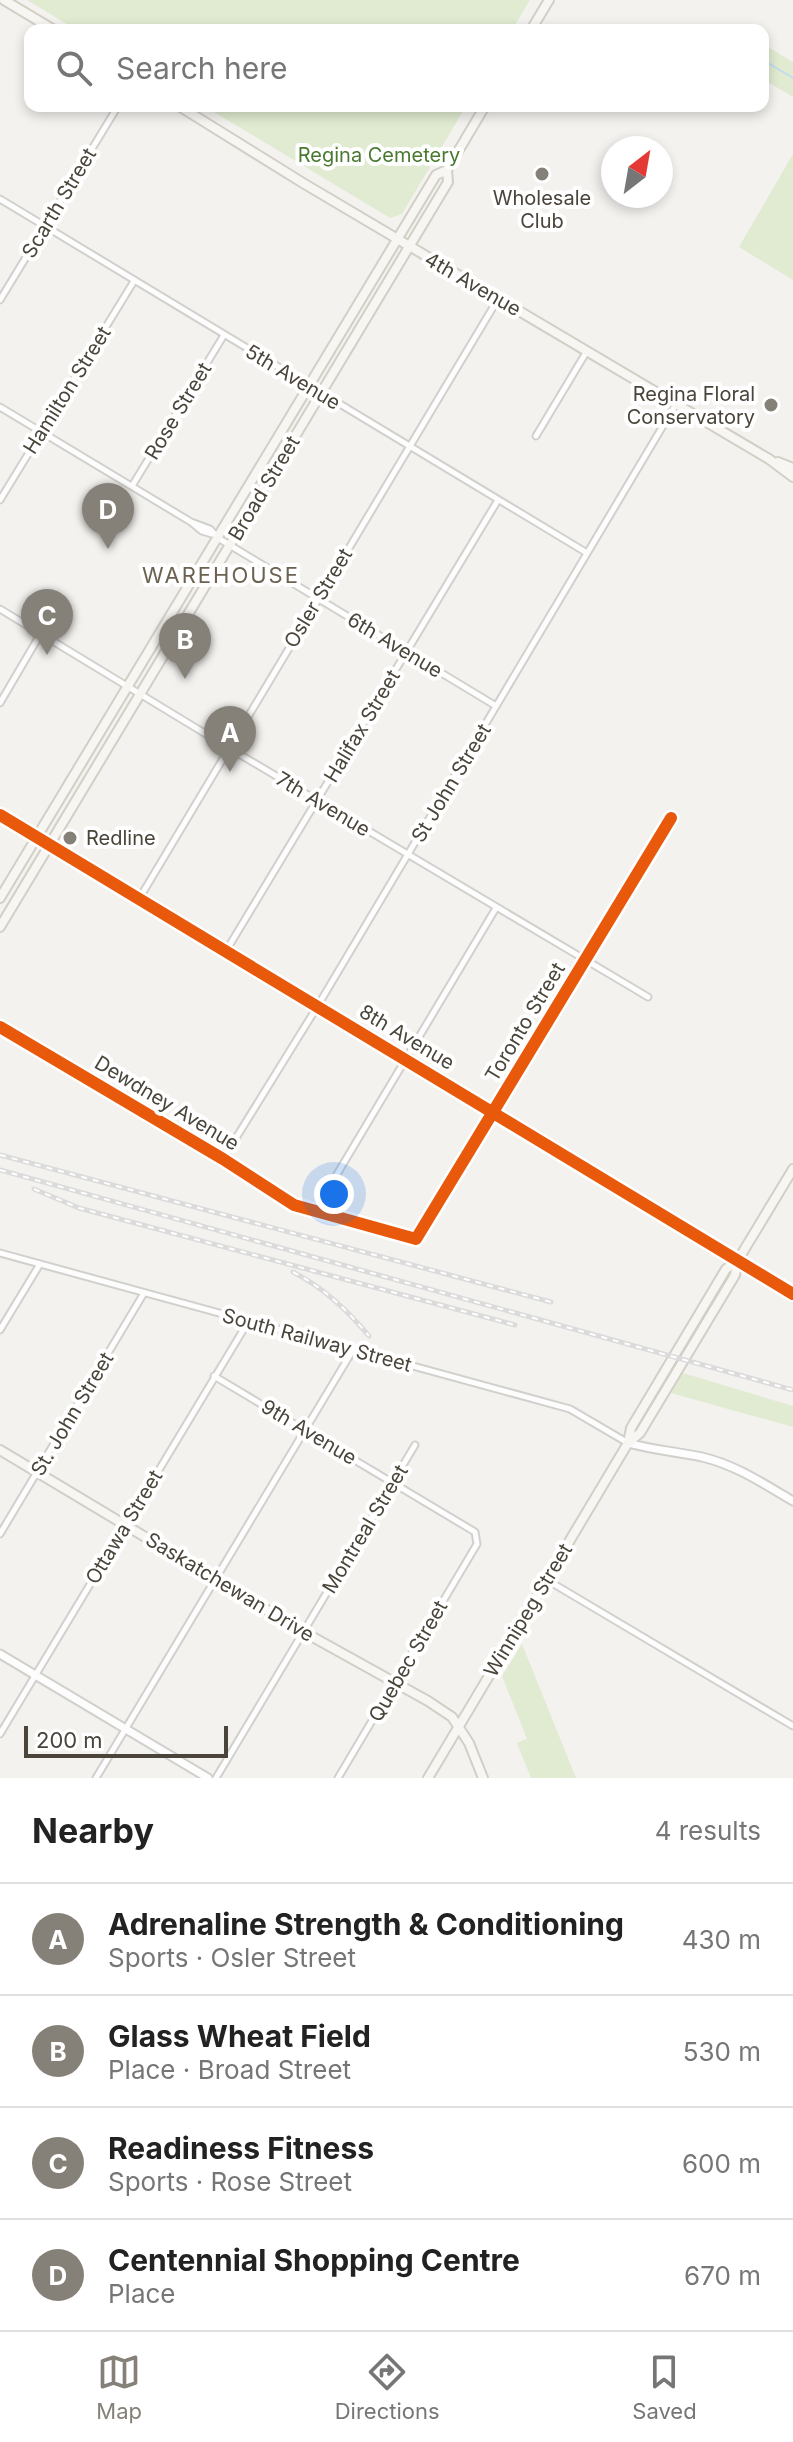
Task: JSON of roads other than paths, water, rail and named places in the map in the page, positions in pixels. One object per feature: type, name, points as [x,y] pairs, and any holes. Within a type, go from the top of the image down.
[{"type":"main road","points":[[4,0],[44,24]]},
{"type":"main road","points":[[535,24],[549,0]]},
{"type":"main road","name":"4th Avenue","points":[[189,112],[769,459]]},
{"type":"main road","name":"Broad Street","points":[[0,898],[215,536],[436,175],[447,170],[481,112]]},
{"type":"main road","name":"Broad Street","points":[[0,927],[410,247],[448,182],[447,170]]},
{"type":"main road","points":[[769,459],[793,468]]},
{"type":"main road","points":[[769,459],[793,477]]},
{"type":"main road","name":"Winnipeg Street","points":[[428,1778],[628,1443],[631,1428],[726,1269],[738,1260],[793,1169]]},
{"type":"main road","name":"Saskatchewan Drive","points":[[0,1450],[302,1631],[396,1682],[442,1710],[459,1725]]},
{"type":"main road","points":[[459,1725],[483,1778]]},
{"type":"street","name":"Scarth Street","points":[[0,300],[114,112]]},
{"type":"street","name":"5th Avenue","points":[[0,199],[587,553]]},
{"type":"street","name":"Hamilton Street","points":[[0,500],[134,281]]},
{"type":"street","name":"Osler Street","points":[[139,899],[498,298]]},
{"type":"street","name":"Rose Street","points":[[132,486],[224,335]]},
{"type":"street","points":[[536,436],[587,351]]},
{"type":"street","name":"St John Street","points":[[223,1159],[317,1007],[676,404]]},
{"type":"street","name":"6th Avenue","points":[[0,407],[191,522],[210,529],[215,536],[496,706]]},
{"type":"street","name":"Halifax Street","points":[[226,951],[498,500]]},
{"type":"street","name":"7th Avenue","points":[[0,609],[648,997]]},
{"type":"street","points":[[0,703],[41,633]]},
{"type":"street","name":"8th Avenue","points":[[0,815],[793,1294]]},
{"type":"street","name":"Toronto Street","points":[[315,1211],[416,1239],[671,818]]},
{"type":"street","points":[[315,1211],[496,908]]},
{"type":"street","name":"Dewdney Avenue","points":[[0,1027],[223,1159],[294,1205],[315,1211]]},
{"type":"street","name":"South Railway Street","points":[[0,1253],[570,1409],[628,1443]]},
{"type":"street","points":[[0,1330],[40,1264]]},
{"type":"street","name":"St. John Street","points":[[0,1534],[144,1293]]},
{"type":"street","name":"Ottawa Street","points":[[0,1734],[248,1322]]},
{"type":"street","points":[[96,1778],[353,1350]]},
{"type":"street","name":"9th Avenue","points":[[214,1376],[475,1532],[477,1544]]},
{"type":"street","points":[[628,1443],[723,1463],[745,1472],[793,1501]]},
{"type":"street","name":"Montreal Street","points":[[216,1778],[415,1445]]},
{"type":"street","name":"Quebec Street","points":[[338,1778],[477,1544]]},
{"type":"street","points":[[546,1580],[793,1726]]},
{"type":"street","points":[[0,1654],[208,1778]]},
{"type":"waterway","points":[[769,64],[793,78]]},
{"type":"railway","points":[[0,1155],[551,1302]]},
{"type":"railway","points":[[0,1170],[793,1390]]},
{"type":"railway","points":[[34,1189],[79,1208],[515,1325]]},
{"type":"railway","points":[[293,1272],[334,1300],[369,1336]]},
{"type":"place","name":"Wholesale Club","points":[[542,174]]},
{"type":"place","name":"Regina Floral Conservatory","points":[[771,405]]},
{"type":"place","name":"Centennial Shopping Centre","points":[[108,549]]},
{"type":"place","name":"Readiness Fitness","points":[[47,655]]},
{"type":"place","name":"Glass Wheat Field","points":[[185,679]]},
{"type":"place","name":"Adrenaline Strength & Conditioning","points":[[230,772]]},
{"type":"place","name":"Redline","points":[[70,838]]},
{"type":"district","name":"WAREHOUSE","points":[[221,575]]},
{"type":"park label","name":"Regina Cemetery","points":[[379,155]]}]
